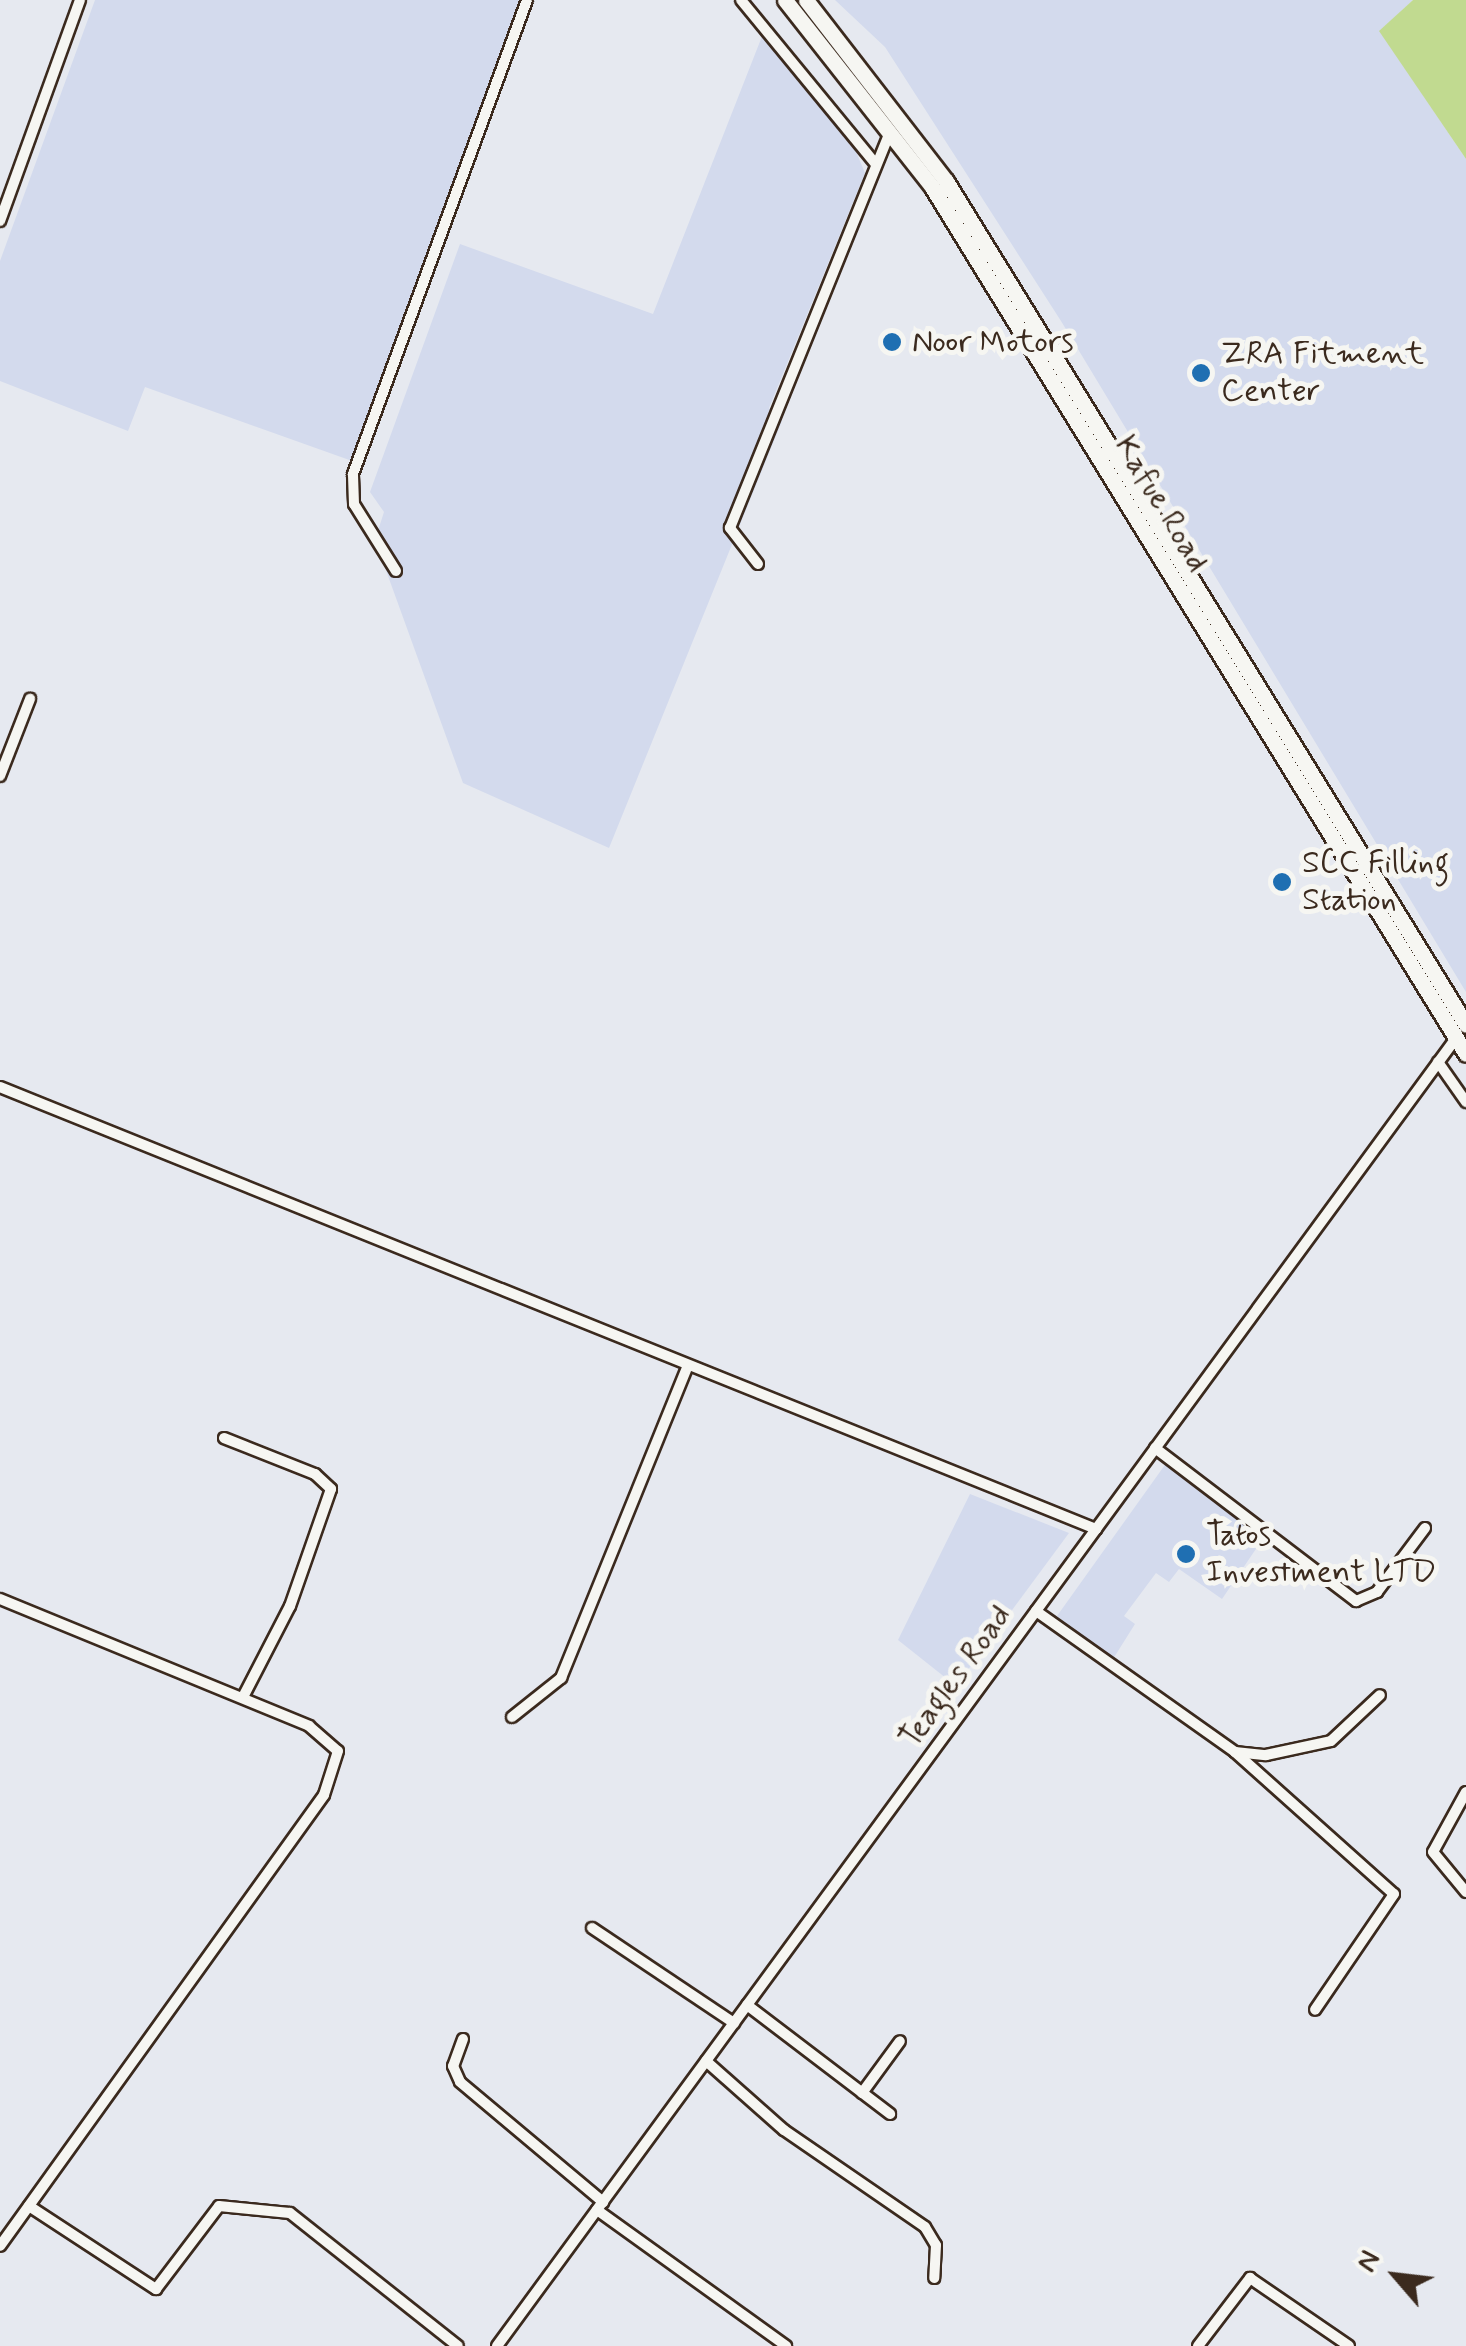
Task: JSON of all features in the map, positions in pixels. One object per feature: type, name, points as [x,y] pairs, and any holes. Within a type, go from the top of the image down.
[{"type":"main road","name":"Kafue Road","points":[[785,0],[892,129],[1461,1032]]},
{"type":"main road","name":"Kafue Road","points":[[806,0],[946,181],[1461,1032],[1466,1054]]},
{"type":"street","points":[[0,221],[80,0]]},
{"type":"street","points":[[396,570],[354,504],[354,474],[527,0]]},
{"type":"street","points":[[741,0],[875,163]]},
{"type":"street","points":[[758,564],[730,528],[892,129]]},
{"type":"street","points":[[0,776],[30,699]]},
{"type":"street","name":"Teagles Road","points":[[497,2346],[1461,1032]]},
{"type":"street","points":[[1438,1062],[1466,1102]]},
{"type":"street","points":[[0,1087],[1096,1529]]},
{"type":"street","points":[[512,1717],[561,1678],[688,1366]]},
{"type":"street","points":[[224,1438],[315,1474],[331,1489],[285,1618],[243,1697]]},
{"type":"street","points":[[1156,1448],[1356,1601],[1377,1592],[1425,1528]]},
{"type":"street","points":[[0,1614],[3,1600],[243,1697],[330,1738],[336,1771],[0,2246]]},
{"type":"street","points":[[1036,1611],[1235,1752],[1394,1894],[1315,2010]]},
{"type":"street","points":[[1235,1752],[1266,1755],[1331,1740],[1380,1695]]},
{"type":"street","points":[[1466,1792],[1433,1852],[1466,1892]]},
{"type":"street","points":[[592,1928],[734,2023]]},
{"type":"street","points":[[747,2005],[890,2114]]},
{"type":"street","points":[[463,2039],[453,2066],[460,2082],[600,2206],[786,2346]]},
{"type":"street","points":[[862,2093],[900,2041]]},
{"type":"street","points":[[706,2061],[784,2130],[925,2226],[936,2245],[934,2278]]},
{"type":"street","points":[[29,2206],[156,2289],[219,2206],[290,2214],[458,2346]]},
{"type":"street","points":[[1198,2346],[1250,2278],[1349,2346]]},
{"type":"shaded area","points":[[95,0],[519,0],[355,462],[145,387],[128,431],[0,381],[0,261]]},
{"type":"shaded area","points":[[835,0],[1413,0],[1380,31],[1466,159],[1466,992],[1061,321],[885,47]]},
{"type":"shaded area","points":[[768,21],[846,128],[865,173],[769,408],[782,421],[609,848],[463,783],[375,540],[384,512],[370,492],[460,244],[653,314]]},
{"type":"shaded area","name":"Tatos Investment LTD","points":[[1167,1462],[1262,1540],[1222,1599],[1179,1569],[1169,1582],[1156,1573],[1124,1616],[1135,1624],[1113,1659],[1057,1616]]},
{"type":"shaded area","points":[[970,1494],[1069,1533],[956,1686],[898,1640]]},
{"type":"green space","points":[[1413,0],[1466,0],[1466,159],[1379,31]]},
{"type":"place","name":"Noor Motors","points":[[892,342]]},
{"type":"place","name":"ZRA Fitment Center","points":[[1201,373]]},
{"type":"place","name":"SCC Filling Station","points":[[1282,882]]},
{"type":"place","name":"Tatos Investment LTD","points":[[1186,1554]]}]
